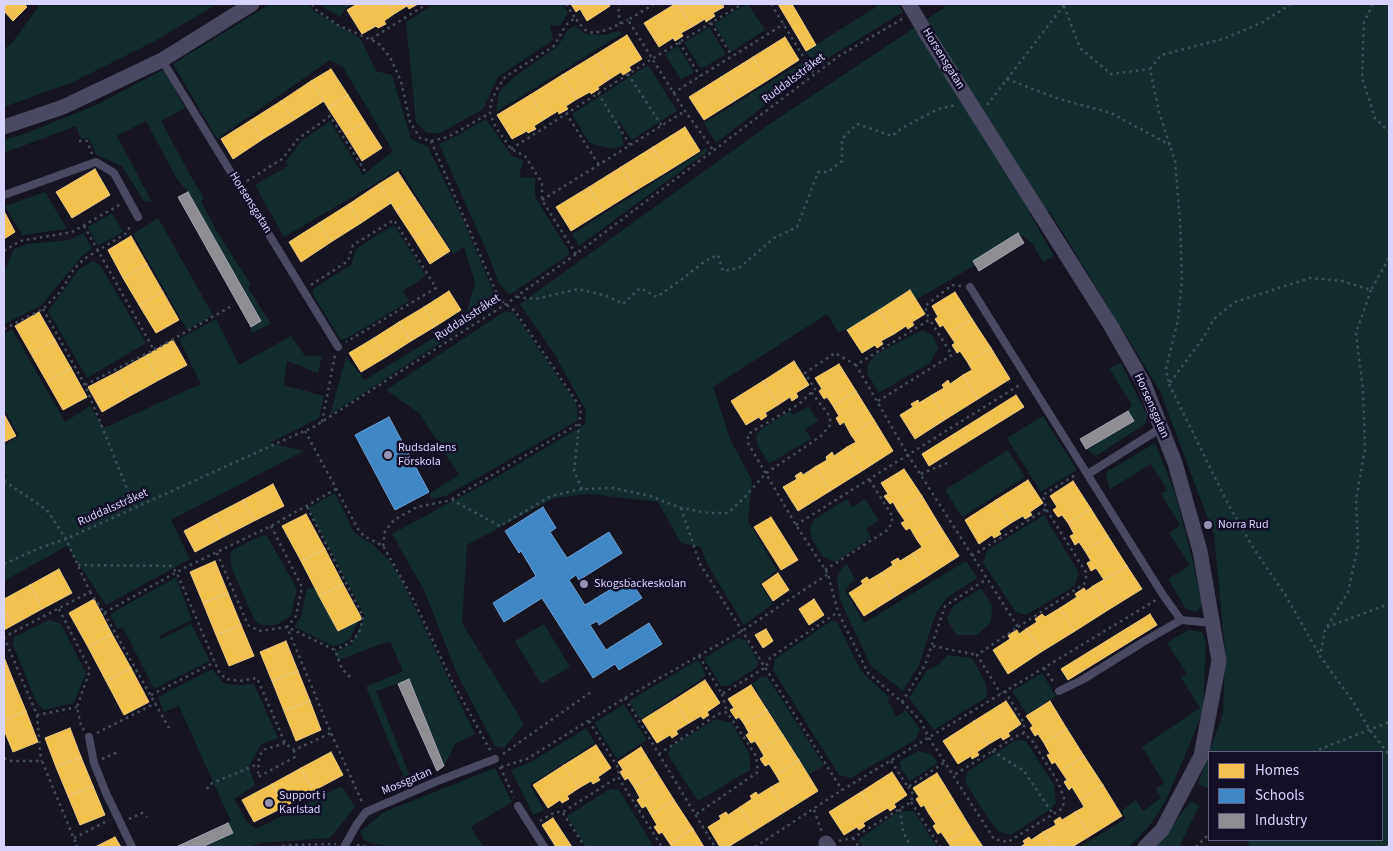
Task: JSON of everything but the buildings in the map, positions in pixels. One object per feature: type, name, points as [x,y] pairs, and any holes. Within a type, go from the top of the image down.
[{"type":"street","points":[[4,127],[63,108],[162,60],[252,4]]},
{"type":"street","name":"Horsensgatan","points":[[909,4],[1111,326],[1144,384],[1175,463],[1200,551],[1219,661],[1200,756],[1162,830],[1145,847]]},
{"type":"lane","name":"Horsensgatan","points":[[162,60],[338,347]]},
{"type":"lane","points":[[4,194],[96,162],[114,173],[138,217]]},
{"type":"lane","points":[[970,287],[1163,595],[1181,620]]},
{"type":"lane","points":[[1086,472],[1162,428]]},
{"type":"lane","points":[[1059,691],[1082,680],[1181,620],[1213,623]]},
{"type":"lane","points":[[89,737],[94,763],[132,847]]},
{"type":"lane","name":"Mossgatan","points":[[366,812],[435,782],[495,759]]},
{"type":"lane","points":[[518,806],[544,847]]},
{"type":"lane","points":[[345,845],[366,812]]},
{"type":"path","points":[[312,4],[315,9],[338,25],[378,43],[390,57],[400,81],[410,122],[420,138],[432,141],[448,137],[490,113]]},
{"type":"path","points":[[371,40],[427,4]]},
{"type":"path","points":[[566,4],[585,30],[593,33],[621,24],[654,4]]},
{"type":"path","points":[[621,4],[618,12],[621,24]]},
{"type":"path","points":[[511,149],[742,4]]},
{"type":"path","points":[[771,4],[814,74]]},
{"type":"path","points":[[1065,5],[1080,48],[1112,74],[1150,69],[1162,55],[1223,40],[1263,22],[1291,4]]},
{"type":"path","points":[[1373,4],[1364,22],[1362,78],[1375,118],[1389,132]]},
{"type":"path","points":[[978,115],[1065,5]]},
{"type":"path","points":[[575,18],[566,25],[554,46],[505,76],[491,102],[490,113],[495,126],[511,149],[525,156],[542,183],[542,200],[576,254]]},
{"type":"path","name":"Ruddalsstråket","points":[[4,564],[37,549],[66,539],[322,422],[506,304],[714,151],[814,74],[845,52],[903,19]]},
{"type":"path","points":[[628,20],[673,93],[714,151]]},
{"type":"path","points":[[711,23],[732,56]]},
{"type":"path","points":[[673,93],[784,24]]},
{"type":"path","points":[[679,42],[700,76]]},
{"type":"path","points":[[1150,69],[1159,112],[1175,161],[1180,220],[1182,280],[1178,319],[1166,369],[1169,384],[1228,504],[1254,549],[1286,596],[1320,656],[1389,756]]},
{"type":"path","points":[[628,74],[662,126]]},
{"type":"path","points":[[1008,79],[1059,99],[1111,113],[1170,146]]},
{"type":"path","points":[[598,94],[630,145]]},
{"type":"path","points":[[516,297],[536,299],[578,289],[607,296],[623,304],[640,288],[657,297],[704,261],[718,255],[723,271],[739,268],[774,238],[797,227],[818,172],[828,172],[842,160],[842,139],[857,124],[892,136],[902,128],[938,109],[970,102]]},
{"type":"path","points":[[542,200],[685,111]]},
{"type":"path","points":[[566,113],[599,165]]},
{"type":"path","points":[[240,186],[282,160],[298,139],[330,116],[365,171]]},
{"type":"path","points":[[79,141],[87,141],[96,162]]},
{"type":"path","points":[[432,141],[499,299],[515,311],[581,408],[574,471],[582,489]]},
{"type":"path","points":[[4,251],[20,241],[72,232],[129,200]]},
{"type":"path","points":[[4,329],[43,309],[60,292],[84,259],[125,234],[138,217]]},
{"type":"path","points":[[303,290],[348,261],[353,245],[394,220],[436,288],[338,347],[333,363],[322,422]]},
{"type":"path","points":[[84,226],[154,350]]},
{"type":"path","points":[[1320,656],[1326,628],[1348,592],[1358,546],[1356,500],[1365,449],[1363,390],[1356,333],[1371,290],[1389,258]]},
{"type":"path","points":[[1169,384],[1204,338],[1214,319],[1235,302],[1310,278],[1342,281],[1371,290]]},
{"type":"path","points":[[878,401],[952,355],[929,320],[925,306],[952,285],[970,287]]},
{"type":"path","points":[[85,385],[154,350],[230,307]]},
{"type":"path","points":[[43,309],[85,385],[135,508]]},
{"type":"path","points":[[856,365],[929,320]]},
{"type":"path","points":[[1005,692],[1024,723],[1024,733],[1033,742],[1058,782],[1064,798],[1063,808],[1008,842],[994,839],[929,738],[920,720],[868,673],[838,612],[828,574],[765,474],[748,443],[748,434],[799,404],[815,389],[806,373],[836,353],[856,365],[908,455],[1018,627]]},
{"type":"path","points":[[796,525],[1028,380]]},
{"type":"path","points":[[452,500],[500,526],[551,496],[582,489],[613,488],[650,496],[681,508],[709,513],[728,513],[765,474],[821,436],[831,424],[829,415],[811,392]]},
{"type":"path","points":[[383,546],[385,531],[394,520],[417,507],[452,500],[580,423]]},
{"type":"path","points":[[305,431],[358,529],[364,536],[383,546],[411,595],[451,679],[495,759],[591,692]]},
{"type":"path","points":[[921,474],[947,463]]},
{"type":"path","points":[[933,646],[977,655],[1084,584],[1087,574],[1046,509],[1043,495],[1086,472]]},
{"type":"path","points":[[825,570],[889,529],[893,517],[869,479]]},
{"type":"path","points":[[4,481],[47,510],[66,539],[90,592],[104,613],[169,728]]},
{"type":"path","points":[[104,613],[186,567],[271,526],[336,489]]},
{"type":"path","points":[[306,506],[364,616],[360,630],[355,638],[348,644],[335,650]]},
{"type":"path","points":[[681,508],[700,564],[842,790]]},
{"type":"path","points":[[972,556],[1046,509]]},
{"type":"path","points":[[271,526],[302,587],[296,616],[288,627]]},
{"type":"path","points":[[217,553],[248,625],[259,631],[288,627],[335,650],[342,669],[350,677]]},
{"type":"path","points":[[78,565],[171,566],[177,573],[219,672],[226,679],[240,681],[257,678],[285,743],[294,750],[295,757],[258,777],[259,757],[263,750],[285,743]]},
{"type":"path","points":[[518,806],[500,767],[528,759],[625,698],[742,631],[828,574]]},
{"type":"path","points":[[902,702],[925,665],[945,606],[987,579]]},
{"type":"path","points":[[74,847],[77,846],[42,761],[37,715],[4,637],[90,592]]},
{"type":"path","points":[[755,847],[842,790],[1163,595]]},
{"type":"path","points":[[1326,628],[1389,604]]},
{"type":"path","points":[[59,609],[90,670],[77,707],[81,726],[89,737],[156,703]]},
{"type":"path","points":[[722,694],[766,668],[770,658],[838,612]]},
{"type":"path","points":[[288,627],[331,733],[366,812]]},
{"type":"path","points":[[977,655],[1001,694]]},
{"type":"path","points":[[695,815],[758,772],[756,756],[727,712],[722,694],[699,656]]},
{"type":"path","points":[[151,695],[215,662]]},
{"type":"path","points":[[1044,668],[1059,691]]},
{"type":"path","points":[[625,698],[715,847]]},
{"type":"path","points":[[37,715],[77,707]]},
{"type":"path","points":[[658,754],[718,714],[727,712]]},
{"type":"path","points":[[589,721],[619,768],[618,777],[662,847]]},
{"type":"path","points":[[1316,751],[1389,722]]},
{"type":"path","points":[[294,750],[331,733]]},
{"type":"path","points":[[954,775],[1024,733]]},
{"type":"path","points":[[992,751],[1024,771],[1053,814]]},
{"type":"path","points":[[94,763],[118,752]]},
{"type":"path","points":[[4,758],[11,761],[42,761]]},
{"type":"path","points":[[891,761],[913,794],[912,802],[940,847]]},
{"type":"path","points":[[908,787],[945,762]]},
{"type":"path","points":[[207,789],[210,784],[258,764]]},
{"type":"path","points":[[531,827],[555,812],[563,812],[618,777]]},
{"type":"path","points":[[814,810],[828,845],[852,838],[912,802]]},
{"type":"path","points":[[900,809],[904,832],[912,847]]},
{"type":"path","points":[[563,812],[585,847]]},
{"type":"path","points":[[74,838],[119,819],[142,814],[147,817]]},
{"type":"path","points":[[1196,847],[1208,835]]},
{"type":"path","points":[[852,838],[859,847]]},
{"type":"path","points":[[276,847],[288,845],[368,847]]},
{"type":"green space","points":[[38,4],[217,4],[153,42],[73,82],[4,107],[4,49],[12,43],[39,6]]},
{"type":"green space","points":[[270,4],[308,4],[314,11],[360,38],[376,71],[392,75],[411,139],[428,147],[461,215],[496,298],[495,307],[330,415],[346,357],[365,380],[469,316],[467,311],[475,282],[464,247],[453,254],[400,169],[284,237],[255,185],[288,166],[286,161],[301,141],[330,121],[363,175],[393,151],[343,67],[330,60],[217,139],[173,64]]},
{"type":"green space","points":[[319,4],[353,4],[345,9],[340,17]]},
{"type":"green space","points":[[434,4],[563,4],[568,13],[560,26],[550,25],[553,40],[498,77],[483,109],[440,133],[427,133],[416,122],[406,22]]},
{"type":"green space","points":[[748,4],[765,30],[731,52],[714,24]]},
{"type":"green space","points":[[874,4],[898,4],[903,12],[815,66],[806,51],[876,7]]},
{"type":"green space","points":[[942,4],[1389,4],[1389,847],[1250,847],[1247,841],[1383,841],[1383,751],[1209,751],[1223,714],[1225,650],[1214,535],[1160,391],[1050,212],[1030,214],[1054,256],[1043,262],[1032,243],[1018,233],[973,261],[975,265],[916,300],[910,290],[847,330],[838,332],[827,314],[713,387],[730,439],[752,480],[748,521],[777,570],[760,584],[773,604],[744,625],[706,562],[701,547],[681,543],[658,502],[589,494],[554,498],[467,545],[462,623],[524,724],[504,748],[495,746],[457,674],[424,590],[392,534],[495,478],[585,424],[586,411],[555,355],[520,304],[774,121],[944,8]]},
{"type":"green space","points":[[575,26],[586,34],[603,35],[618,31],[623,33],[496,112],[499,92],[514,77],[558,46],[568,29]]},
{"type":"green space","points":[[709,27],[726,54],[701,69],[684,43]]},
{"type":"green space","points":[[678,46],[694,72],[681,80],[665,54]]},
{"type":"green space","points":[[803,62],[808,72],[716,143],[704,123]]},
{"type":"green space","points":[[648,65],[677,111],[631,140],[618,119],[624,145],[613,149],[589,143],[572,114]]},
{"type":"green space","points":[[164,69],[185,108],[161,121],[204,198],[201,201],[216,230],[251,285],[248,288],[271,324],[251,333],[251,327],[261,321],[188,192],[177,179],[146,121],[117,136],[152,202],[144,201],[122,166],[96,155],[89,138],[81,139],[76,126],[4,153],[4,140],[27,133],[98,104]]},
{"type":"green space","points":[[486,119],[512,156],[523,160],[519,177],[535,178],[535,197],[569,251],[569,255],[509,295],[498,281],[439,144]]},
{"type":"green space","points":[[705,148],[707,152],[579,246],[572,234]]},
{"type":"green space","points":[[45,192],[67,229],[22,235],[5,206]]},
{"type":"green space","points":[[112,213],[123,232],[98,246],[88,227]]},
{"type":"green space","points":[[158,218],[213,315],[187,330],[133,234]]},
{"type":"green space","points":[[394,225],[426,276],[403,291],[409,301],[346,339],[340,339],[312,293],[314,288],[351,265],[356,249]]},
{"type":"green space","points":[[84,233],[92,249],[82,256],[41,306],[4,324],[4,270],[14,249],[27,244],[69,240]]},
{"type":"green space","points":[[93,261],[100,265],[146,343],[87,378],[48,311],[79,269]]},
{"type":"green space","points":[[505,311],[514,313],[576,403],[577,421],[446,496],[431,499],[430,493],[459,475],[419,413],[386,390]]},
{"type":"green space","points":[[216,319],[239,365],[291,336],[305,356],[322,356],[318,373],[287,361],[284,385],[324,396],[319,418],[270,443],[304,451],[171,520],[190,559],[106,605],[67,546],[4,581],[4,479],[7,477],[4,471],[4,445],[19,436],[4,409],[4,334],[12,329],[65,422],[90,406],[104,428],[201,384],[179,339]]},
{"type":"green space","points":[[923,330],[933,336],[938,348],[930,363],[879,393],[867,373],[868,364],[875,355]]},
{"type":"green space","points":[[1121,363],[1147,415],[1145,424],[1096,456],[1086,449],[1134,421],[1128,411],[1132,405],[1109,368]]},
{"type":"green space","points":[[809,406],[818,421],[805,429],[811,439],[769,464],[758,446],[756,436],[761,429],[790,411],[793,415]]},
{"type":"green space","points":[[1043,416],[1077,470],[1041,492],[1007,438]]},
{"type":"green space","points":[[1155,443],[1175,493],[1192,558],[1202,605],[1197,612],[1186,609],[1168,579],[1190,565],[1169,533],[1180,525],[1161,494],[1167,490],[1151,464],[1110,489],[1106,475],[1108,471]]},
{"type":"green space","points":[[1008,450],[1025,477],[962,517],[945,490]]},
{"type":"green space","points":[[335,493],[354,532],[372,544],[389,560],[402,581],[475,734],[455,744],[444,766],[409,680],[376,691],[411,779],[405,780],[366,687],[403,671],[390,641],[338,660],[335,652],[352,644],[365,616],[308,508]]},
{"type":"green space","points":[[847,499],[852,507],[865,499],[879,520],[866,529],[871,538],[835,562],[822,556],[812,539],[810,528],[814,519]]},
{"type":"green space","points":[[1044,515],[1079,573],[1075,584],[1070,589],[1026,615],[1016,612],[983,563],[987,550]]},
{"type":"green space","points":[[263,535],[267,536],[297,589],[291,616],[276,625],[261,625],[255,621],[232,569],[230,555],[232,550]]},
{"type":"green space","points":[[966,561],[977,578],[947,598],[936,613],[919,665],[903,691],[871,666],[840,600],[837,578],[841,569],[847,564],[855,579],[845,590],[864,623]]},
{"type":"green space","points":[[176,577],[192,620],[159,636],[161,639],[191,624],[210,661],[154,689],[123,627],[117,629],[110,614]]},
{"type":"green space","points":[[315,588],[338,631],[359,620],[350,639],[340,645],[333,646],[294,627],[301,616],[307,589]]},
{"type":"green space","points":[[981,588],[992,606],[991,622],[977,635],[956,635],[947,619],[953,606]]},
{"type":"green space","points":[[49,620],[61,624],[86,673],[74,703],[44,710],[37,704],[13,645],[14,637]]},
{"type":"green space","points":[[831,621],[837,622],[861,671],[890,698],[887,702],[896,717],[906,710],[920,729],[915,740],[851,778],[839,775],[773,670],[775,659]]},
{"type":"green space","points":[[544,624],[570,667],[541,684],[515,641]]},
{"type":"green space","points":[[1188,630],[1202,632],[1206,642],[1203,712],[1167,798],[1152,823],[1129,847],[1080,847],[1125,819],[1122,810],[1136,800],[1143,811],[1161,798],[1156,789],[1164,783],[1142,747],[1200,708],[1181,677],[1187,674],[1167,643]]},
{"type":"green space","points":[[737,638],[745,640],[759,662],[756,668],[728,686],[721,686],[704,658]]},
{"type":"green space","points":[[948,655],[972,658],[986,684],[987,697],[934,730],[909,698],[927,670],[938,665]]},
{"type":"green space","points":[[696,661],[700,662],[706,676],[640,720],[629,701]]},
{"type":"green space","points":[[212,669],[223,683],[235,685],[254,684],[278,738],[261,744],[249,767],[255,785],[234,799],[247,822],[256,829],[342,786],[355,807],[330,838],[260,843],[249,847],[202,847],[233,833],[228,823],[231,822],[179,706],[164,712],[158,697]]},
{"type":"green space","points":[[1042,673],[1056,696],[1027,714],[1012,691]]},
{"type":"green space","points":[[762,676],[768,678],[824,765],[809,775],[752,684]]},
{"type":"green space","points":[[624,704],[647,740],[617,759],[594,723]]},
{"type":"green space","points":[[716,719],[732,723],[750,755],[750,770],[698,801],[668,755],[671,746]]},
{"type":"green space","points":[[586,728],[595,743],[530,785],[544,810],[533,815],[511,770],[531,762]]},
{"type":"green space","points":[[1016,740],[1026,741],[1054,785],[1056,803],[1051,809],[1011,835],[998,831],[965,782],[968,771]]},
{"type":"green space","points":[[918,751],[931,754],[938,763],[910,781],[901,769],[900,761]]},
{"type":"green space","points":[[1208,755],[1208,788],[1198,784]]},
{"type":"green space","points":[[495,768],[512,802],[471,827],[483,847],[394,847],[370,843],[364,840],[360,832],[384,812]]},
{"type":"green space","points":[[610,789],[619,790],[652,844],[650,847],[586,847],[567,816]]},
{"type":"green space","points":[[1191,801],[1199,806],[1180,845],[1182,847],[1155,847]]},
{"type":"green space","points":[[914,811],[937,847],[863,847],[858,840],[896,813]]},
{"type":"place","name":"Rudsdalens Förskola","points":[[388,455]]},
{"type":"place","name":"Norra Rud","points":[[1208,525]]},
{"type":"place","name":"Skogsbackeskolan","points":[[584,584]]},
{"type":"place","name":"Support i Karlstad","points":[[269,803]]}]
